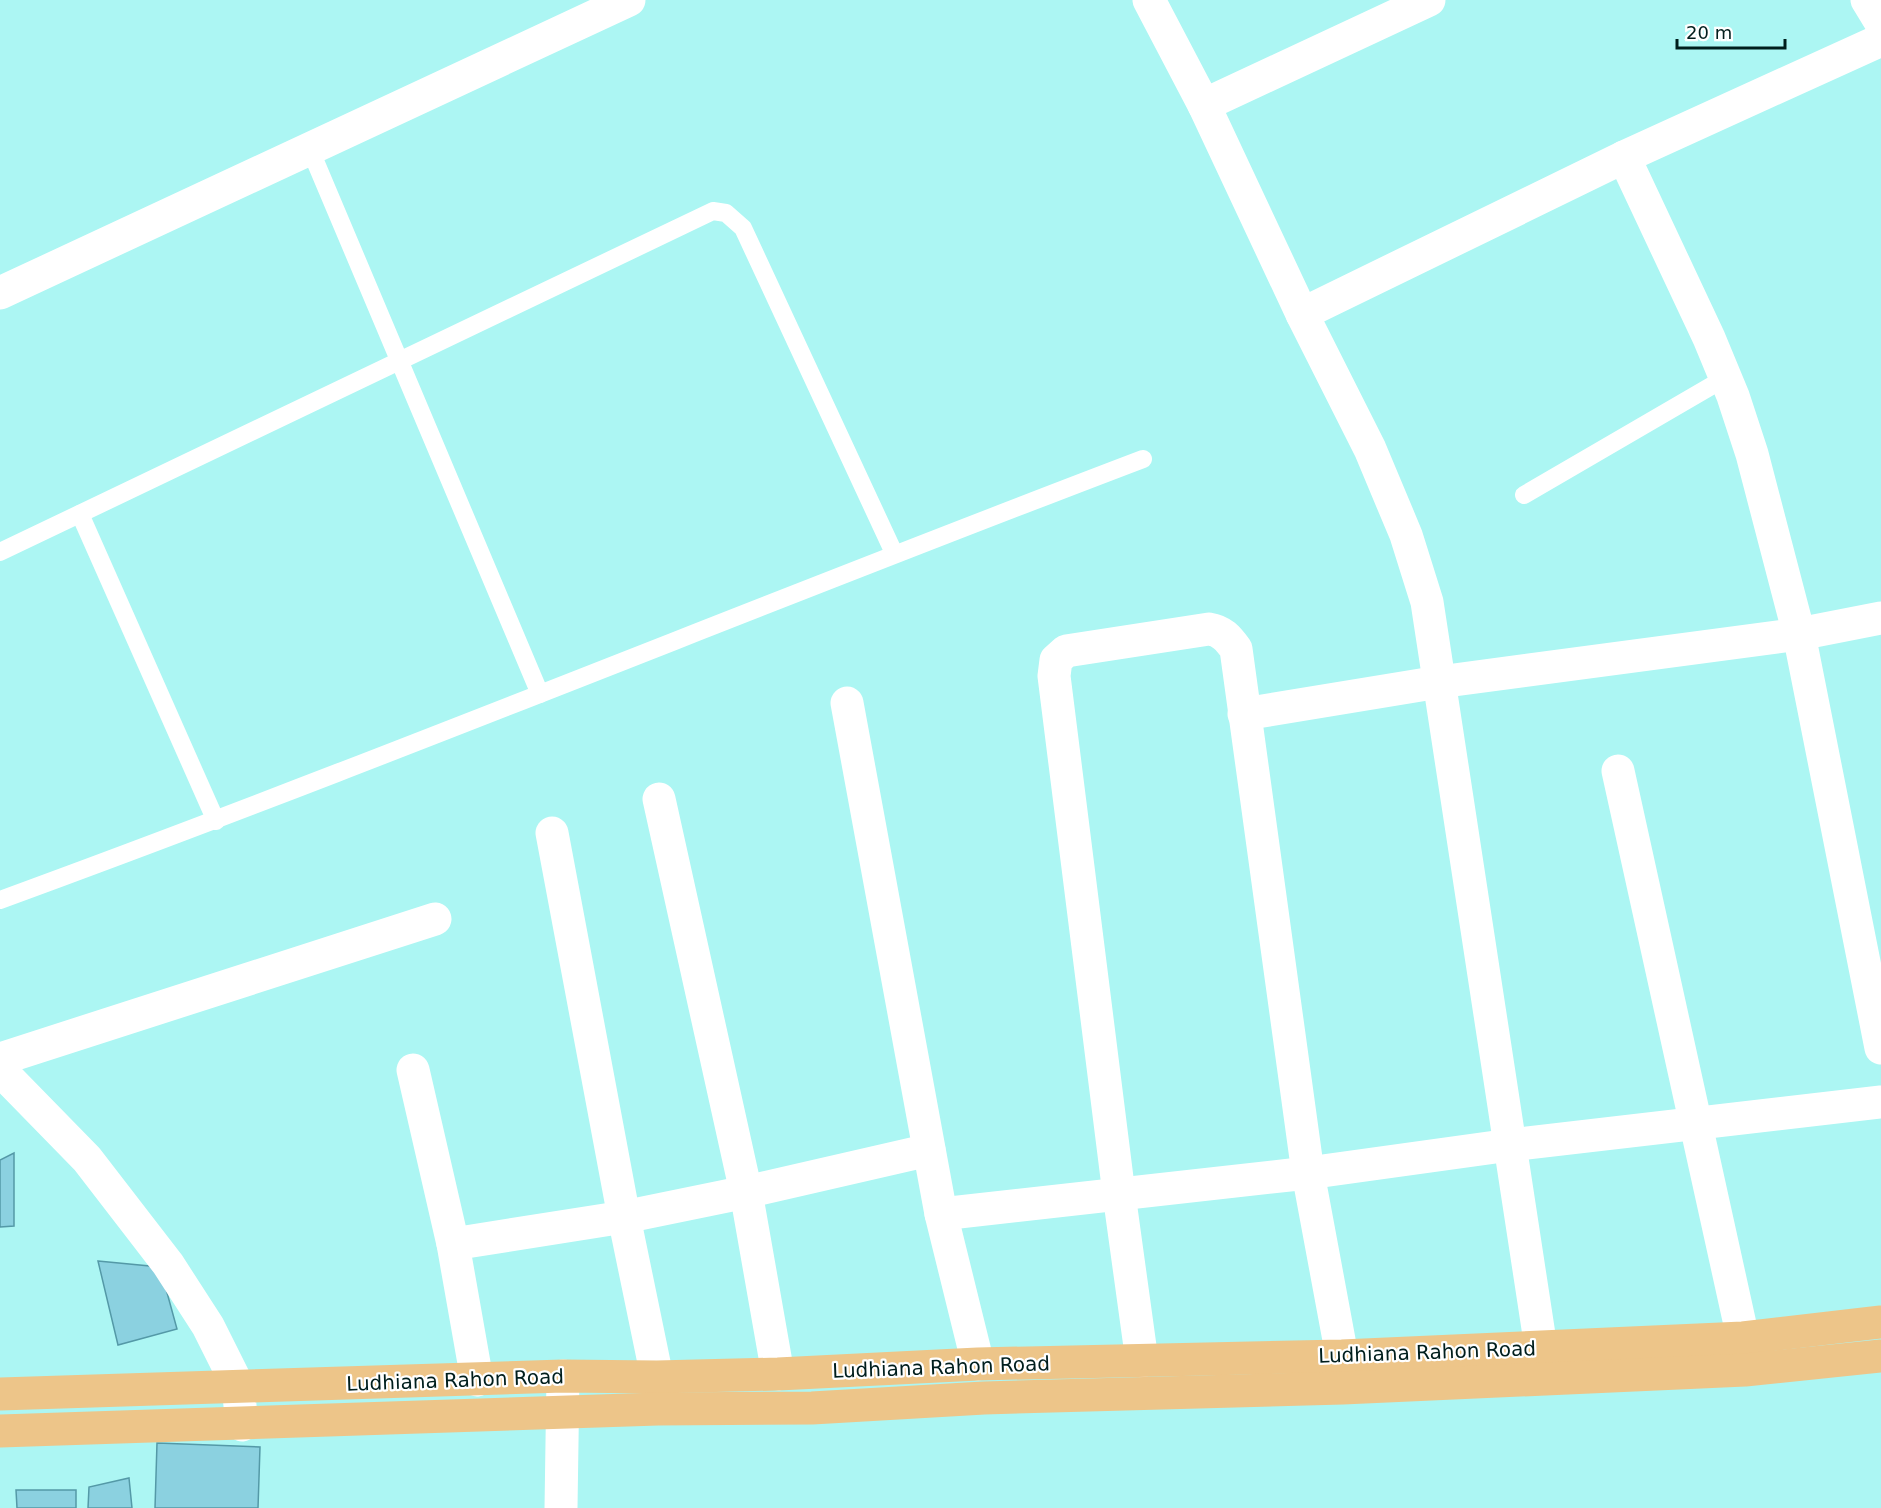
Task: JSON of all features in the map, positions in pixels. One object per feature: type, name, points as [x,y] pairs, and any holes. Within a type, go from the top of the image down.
[{"type":"main road","name":"Ludhiana Rahon Road","points":[[0,1394],[563,1376],[657,1377],[778,1374],[978,1364],[1342,1356],[1743,1338],[1881,1322]]},
{"type":"main road","points":[[1476,1350],[1480,1383]]},
{"type":"main road","name":"Ludhiana Rahon Road","points":[[0,1431],[242,1425],[658,1409],[812,1408],[995,1398],[1480,1383],[1745,1370],[1881,1356]]},
{"type":"street","points":[[0,293],[629,0]]},
{"type":"street","points":[[1149,0],[1204,105],[1302,314],[1370,449],[1406,535],[1427,602],[1541,1348]]},
{"type":"street","points":[[1204,105],[1429,0]]},
{"type":"street","points":[[1867,0],[1881,23]]},
{"type":"street","points":[[1302,314],[1623,157],[1881,40]]},
{"type":"street","points":[[1623,157],[1704,328],[1725,378],[1752,454],[1799,633],[1881,1048]]},
{"type":"street","points":[[1244,714],[1439,682],[1799,633],[1881,618]]},
{"type":"street","points":[[1142,1361],[1054,676],[1056,660],[1066,651],[1209,629],[1217,630],[1228,638],[1236,649],[1308,1173],[1342,1356]]},
{"type":"street","points":[[847,703],[941,1214],[978,1364]]},
{"type":"street","points":[[1618,771],[1743,1338]]},
{"type":"street","points":[[659,800],[746,1192],[778,1374]]},
{"type":"street","points":[[552,833],[624,1217],[657,1377]]},
{"type":"street","points":[[0,1059],[435,919]]},
{"type":"street","points":[[0,1070],[87,1159],[168,1264],[208,1326],[238,1386],[242,1425]]},
{"type":"street","points":[[412,1070],[453,1244],[477,1380]]},
{"type":"street","points":[[941,1214],[1308,1173],[1510,1145],[1881,1102]]},
{"type":"street","points":[[453,1244],[624,1217],[929,1150]]},
{"type":"street","points":[[561,1508],[563,1376]]},
{"type":"lane","points":[[309,148],[540,694]]},
{"type":"lane","points":[[0,552],[713,211],[726,213],[743,228],[894,553]]},
{"type":"lane","points":[[1524,495],[1725,378]]},
{"type":"lane","points":[[0,900],[216,821],[894,553],[1143,459]]},
{"type":"lane","points":[[80,514],[216,821]]},
{"type":"building","points":[[14,1153],[14,1226],[0,1227],[0,1160]]},
{"type":"building","points":[[98,1261],[160,1267],[177,1329],[118,1345]]},
{"type":"building","points":[[157,1443],[260,1447],[258,1508],[155,1508]]},
{"type":"building","points":[[129,1478],[132,1508],[88,1508],[89,1487]]},
{"type":"building","points":[[16,1490],[76,1490],[76,1508],[17,1508]]}]
